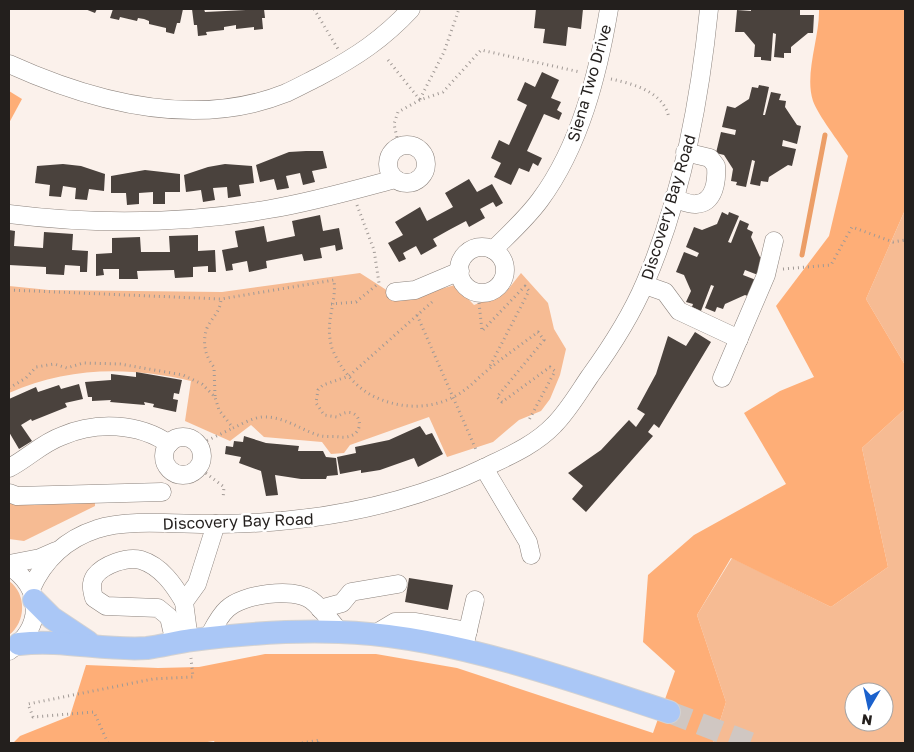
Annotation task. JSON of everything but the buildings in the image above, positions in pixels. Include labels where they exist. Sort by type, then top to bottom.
[{"type":"main road","points":[[32,595],[71,633],[91,644]]},
{"type":"main road","points":[[14,648],[52,642],[120,648],[148,648],[191,640],[253,633],[340,632],[375,634],[419,641],[466,641],[576,682],[669,712]]},
{"type":"street","points":[[9,64],[70,88],[119,102],[186,109],[214,109],[250,103],[285,93],[346,62],[389,32],[411,9]]},
{"type":"street","name":"Siena Two Drive","points":[[492,250],[518,226],[534,207],[558,171],[574,140],[594,75],[610,9]]},
{"type":"street","name":"Discovery Bay Road","points":[[9,565],[40,558],[57,551],[74,539],[98,528],[124,524],[274,523],[324,517],[370,508],[417,494],[481,460],[528,446],[554,426],[620,333],[645,285],[686,152],[704,64],[709,9]]},
{"type":"street","points":[[9,214],[82,221],[177,220],[271,209],[395,180],[413,183],[423,176],[426,170],[422,152],[412,146],[399,147],[390,156],[388,169],[395,180]]},
{"type":"street","points":[[673,198],[696,204],[708,200],[714,188],[716,166],[710,158],[686,152]]},
{"type":"street","points":[[722,378],[766,275],[774,241]]},
{"type":"street","points":[[477,248],[492,250],[498,254],[505,267],[503,281],[492,291],[478,293],[465,285],[460,271],[464,256],[477,248]]},
{"type":"street","points":[[395,292],[415,290],[437,279],[460,271]]},
{"type":"street","points":[[645,285],[664,292],[679,311],[739,339]]},
{"type":"street","points":[[9,468],[62,435],[108,426],[134,428],[155,434],[169,444]]},
{"type":"street","points":[[187,438],[198,445],[202,456],[198,467],[189,474],[177,474],[171,471],[165,461],[166,449],[169,444],[174,440],[187,438]]},
{"type":"street","points":[[481,460],[528,542],[531,555]]},
{"type":"street","points":[[9,493],[25,496],[162,492]]},
{"type":"street","points":[[184,602],[197,584],[216,524]]},
{"type":"street","name":"Discovery Bay Road","points":[[32,595],[36,577],[57,551]]},
{"type":"street","points":[[140,559],[156,568],[173,584],[184,602],[191,640],[158,608],[106,606],[94,598],[92,588],[94,576],[106,567],[122,561],[140,559]]},
{"type":"street","points":[[9,565],[17,572],[32,595],[34,621],[28,634],[14,648]]},
{"type":"street","points":[[320,610],[342,603],[351,592],[398,584]]},
{"type":"street","points":[[191,640],[240,600],[266,595],[294,594],[311,600],[340,632]]},
{"type":"street","points":[[466,641],[475,600]]},
{"type":"path","points":[[314,9],[346,62]]},
{"type":"path","points":[[420,100],[444,52],[460,9]]},
{"type":"path","points":[[399,147],[394,124],[398,112],[420,100],[443,92],[481,50],[632,84],[654,94],[667,107],[669,118]]},
{"type":"path","points":[[388,60],[420,100]]},
{"type":"path","points":[[355,190],[356,204],[374,250],[379,283]]},
{"type":"path","points":[[776,269],[831,265],[852,227],[893,242],[905,240]]},
{"type":"path","points":[[198,445],[260,417],[293,422],[323,437],[349,437],[356,434],[360,428],[360,421],[356,415],[350,412],[342,413],[337,417],[324,415],[316,403],[316,397],[323,385],[349,376],[438,296],[440,288],[437,279]]},
{"type":"path","points":[[9,290],[221,300],[334,280],[335,290],[329,318],[332,348],[338,361],[349,376],[368,394],[396,405],[426,406],[454,397],[538,332],[544,340],[497,397],[502,402],[550,367],[555,372],[529,420]]},
{"type":"path","points":[[379,283],[395,292]]},
{"type":"path","points":[[331,304],[356,302],[379,283]]},
{"type":"path","points":[[478,293],[482,330],[525,286],[530,291],[489,369]]},
{"type":"path","points":[[221,300],[220,310],[207,328],[205,350],[208,360],[214,366],[216,375],[215,397],[219,410],[233,428]]},
{"type":"path","points":[[417,315],[481,460]]},
{"type":"path","points":[[9,388],[26,378],[36,367],[54,364],[67,368],[83,364],[120,364],[183,374],[202,384],[215,397]]},
{"type":"path","points":[[198,467],[224,487],[223,499]]},
{"type":"path","points":[[108,743],[94,712],[33,717],[28,704],[153,679],[193,677],[191,640]]},
{"type":"path","points":[[302,743],[320,740],[319,743]]},
{"type":"shaded area","points":[[819,9],[905,9],[905,210],[866,299],[905,365],[905,409],[862,448],[888,567],[831,607],[731,558],[697,615],[726,702],[713,743],[215,743],[214,741],[201,743],[13,743],[20,736],[70,716],[86,665],[158,668],[199,667],[265,654],[376,654],[457,668],[653,733],[675,671],[643,642],[648,575],[694,535],[786,484],[744,413],[780,391],[814,377],[776,306],[829,236],[848,156],[819,114],[813,101],[810,79]]},
{"type":"shaded area","points":[[9,91],[22,99],[9,123]]},
{"type":"shaded area","points":[[905,210],[905,365],[866,299]]},
{"type":"shaded area","points":[[360,273],[402,300],[455,285],[474,305],[506,292],[521,273],[548,303],[554,329],[566,349],[560,375],[550,399],[541,411],[519,420],[493,442],[447,457],[429,417],[350,445],[344,453],[331,454],[322,442],[264,437],[251,425],[230,441],[185,421],[191,381],[168,376],[121,371],[76,374],[31,384],[9,393],[9,286],[49,290],[222,292]]},
{"type":"shaded area","points":[[905,409],[905,743],[713,743],[726,702],[697,615],[732,558],[831,607],[888,567],[862,448]]},
{"type":"shaded area","points":[[9,499],[95,501],[95,506],[24,541],[9,539]]},
{"type":"shaded area","points":[[9,581],[19,593],[22,608],[19,623],[9,635]]},
{"type":"waterway","points":[[802,255],[825,135]]},
{"type":"tunnel","points":[[669,712],[750,743]]}]
